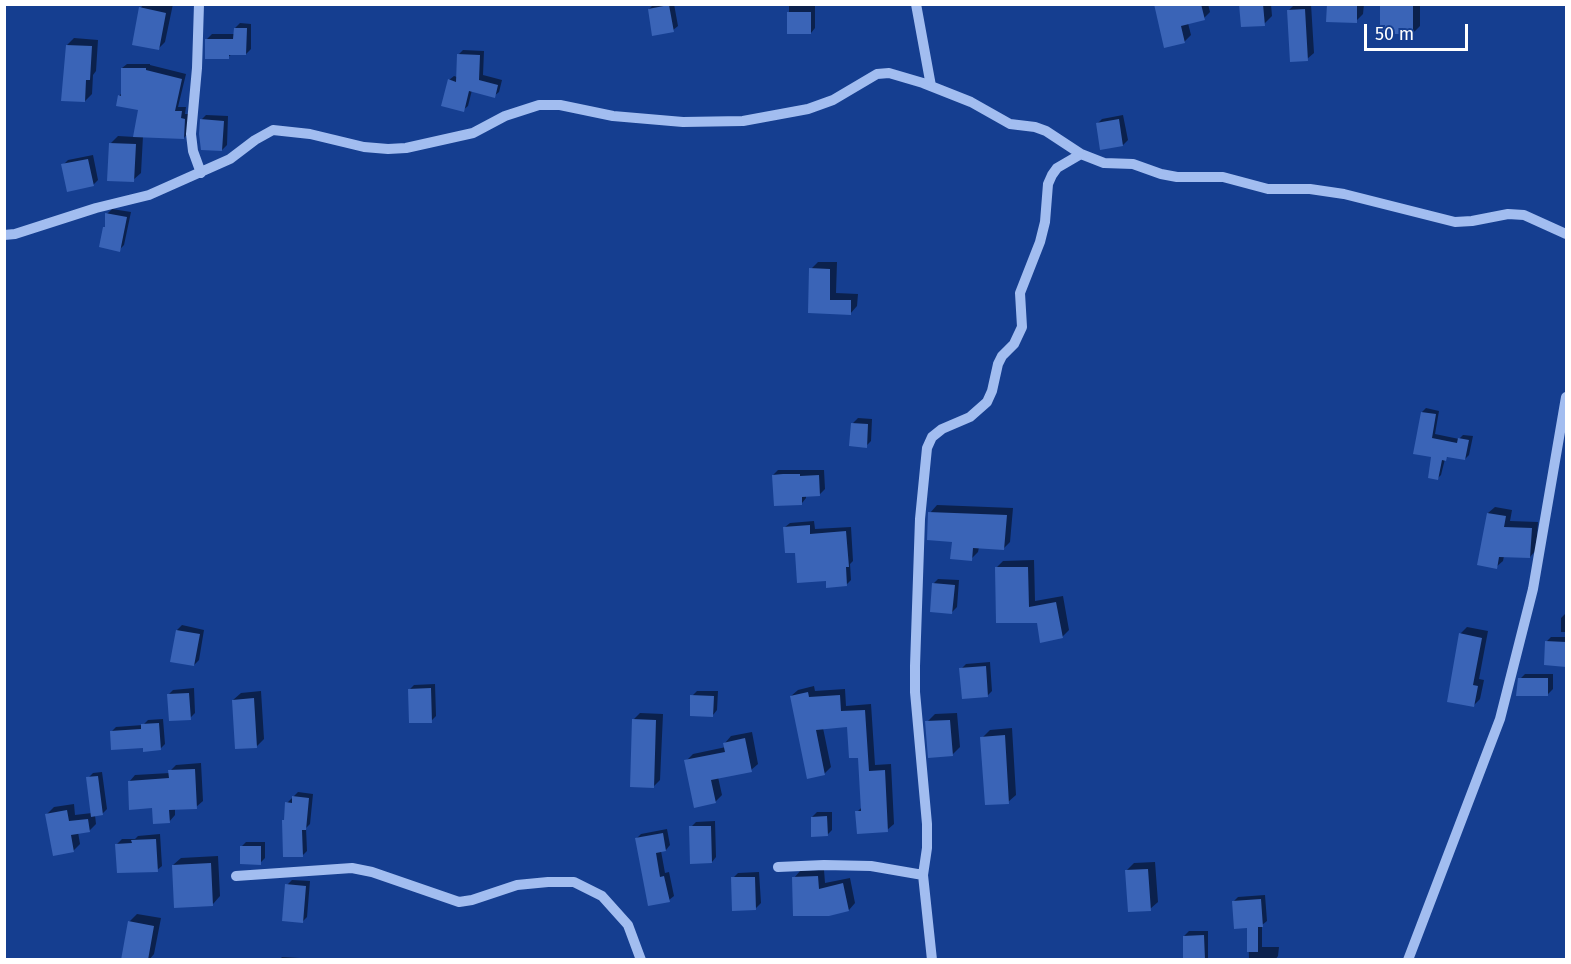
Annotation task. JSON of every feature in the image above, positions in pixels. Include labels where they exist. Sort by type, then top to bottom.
[{"type":"street","points":[[199,4],[197,68],[191,135],[192,151],[201,173]]},
{"type":"street","points":[[916,4],[931,86]]},
{"type":"street","points":[[4,235],[15,234],[96,208],[149,195],[230,159],[273,130],[310,134],[364,147],[397,148],[473,133],[506,116],[539,105],[560,105],[614,116],[672,122],[743,121],[808,109],[833,100],[877,74],[899,75],[971,102],[1010,124],[1035,127],[1046,131],[1081,154],[1104,163],[1133,165],[1176,177],[1223,177],[1269,189],[1310,189],[1344,194],[1455,222],[1508,214],[1524,216],[1566,234]]},
{"type":"street","points":[[932,960],[923,875],[927,848],[927,824],[915,692],[920,519],[927,448],[932,437],[942,429],[970,417],[987,402],[998,364],[1002,356],[1014,344],[1022,327],[1020,293],[1040,242],[1045,222],[1048,184],[1058,168],[1081,154]]},
{"type":"street","points":[[1408,960],[1500,719],[1533,589],[1566,397]]},
{"type":"street","points":[[778,867],[871,866],[923,875]]},
{"type":"street","points":[[236,876],[352,868],[372,872],[459,902],[517,885],[574,882],[602,896],[627,925],[641,960]]},
{"type":"building","points":[[1154,4],[1201,4],[1205,20],[1181,26],[1185,43],[1164,48]]},
{"type":"building","points":[[1239,4],[1263,4],[1265,26],[1241,27]]},
{"type":"building","points":[[1327,4],[1357,4],[1357,23],[1326,22]]},
{"type":"building","points":[[1380,4],[1413,4],[1413,34],[1380,34]]},
{"type":"building","points":[[669,5],[674,32],[652,36],[648,9]]},
{"type":"building","points":[[139,7],[166,13],[159,50],[132,45]]},
{"type":"building","points":[[1305,9],[1308,61],[1290,62],[1287,10]]},
{"type":"building","points":[[787,12],[811,12],[811,34],[787,34]]},
{"type":"building","points":[[234,28],[247,28],[246,55],[229,55],[229,59],[205,59],[205,39],[233,39]]},
{"type":"building","points":[[66,45],[92,46],[90,80],[86,80],[85,102],[61,101]]},
{"type":"building","points":[[457,54],[480,55],[479,80],[498,85],[495,98],[469,91],[464,112],[441,106],[448,79],[456,82]]},
{"type":"building","points":[[121,68],[146,68],[146,70],[182,79],[175,111],[182,111],[181,118],[185,119],[184,139],[133,137],[138,110],[116,106],[118,95],[121,96]]},
{"type":"building","points":[[200,119],[224,121],[222,151],[201,150]]},
{"type":"building","points":[[1119,119],[1123,146],[1100,150],[1096,123]]},
{"type":"building","points":[[109,143],[136,144],[134,182],[107,181]]},
{"type":"building","points":[[88,159],[94,186],[67,192],[61,164]]},
{"type":"building","points":[[105,213],[127,217],[120,252],[99,247],[103,227],[105,227]]},
{"type":"building","points":[[809,268],[830,269],[830,300],[851,300],[851,315],[808,313]]},
{"type":"building","points":[[1421,412],[1436,414],[1432,438],[1457,443],[1458,438],[1469,440],[1465,460],[1447,457],[1446,461],[1442,460],[1438,480],[1428,478],[1431,457],[1413,454]]},
{"type":"building","points":[[851,423],[868,424],[867,448],[849,446]]},
{"type":"building","points":[[772,475],[819,475],[820,496],[802,497],[802,505],[774,506]]},
{"type":"building","points":[[928,512],[1007,515],[1004,550],[973,548],[972,561],[950,559],[952,542],[927,540]]},
{"type":"building","points":[[1487,513],[1506,516],[1504,527],[1532,528],[1530,558],[1499,557],[1497,569],[1477,565]]},
{"type":"building","points":[[810,525],[810,534],[846,531],[849,567],[846,567],[847,586],[826,588],[826,581],[797,583],[795,553],[785,553],[783,527]]},
{"type":"building","points":[[995,567],[1028,567],[1029,607],[1056,602],[1063,638],[1040,643],[1037,623],[996,623]]},
{"type":"building","points":[[932,583],[955,585],[952,614],[930,612]]},
{"type":"building","points":[[176,630],[200,634],[194,666],[170,662]]},
{"type":"building","points":[[1459,633],[1482,638],[1473,685],[1478,686],[1474,707],[1447,702]]},
{"type":"building","points":[[1545,641],[1566,642],[1566,667],[1544,665]]},
{"type":"building","points":[[986,666],[988,697],[962,699],[959,668]]},
{"type":"building","points":[[1518,678],[1548,678],[1548,696],[1516,696]]},
{"type":"building","points":[[431,688],[432,723],[409,723],[408,689]]},
{"type":"building","points":[[808,692],[809,697],[840,695],[841,711],[865,710],[869,771],[885,770],[888,832],[857,834],[855,811],[861,811],[858,758],[849,758],[847,727],[816,730],[825,775],[807,779],[790,696]]},
{"type":"building","points":[[189,693],[191,720],[169,721],[167,694]]},
{"type":"building","points":[[690,695],[714,696],[713,717],[690,716]]},
{"type":"building","points":[[254,698],[257,748],[235,749],[232,700]]},
{"type":"building","points":[[632,719],[656,720],[654,788],[630,787]]},
{"type":"building","points":[[950,720],[953,756],[928,758],[925,721]]},
{"type":"building","points":[[159,723],[161,750],[143,752],[143,748],[111,750],[110,731],[141,729],[141,724]]},
{"type":"building","points":[[1005,735],[1009,804],[985,805],[980,737]]},
{"type":"building","points":[[745,738],[752,772],[711,780],[716,803],[694,808],[684,760],[725,752],[723,743]]},
{"type":"building","points":[[195,769],[197,809],[169,810],[170,823],[153,824],[152,808],[129,810],[128,781],[169,778],[168,770]]},
{"type":"building","points":[[98,776],[103,815],[91,817],[86,777]]},
{"type":"building","points":[[292,796],[309,798],[306,830],[302,830],[303,857],[283,857],[282,820],[284,820],[285,802],[292,803]]},
{"type":"building","points":[[67,810],[69,821],[88,819],[90,832],[71,835],[74,852],[53,856],[45,814]]},
{"type":"building","points":[[827,816],[828,836],[811,837],[811,817]]},
{"type":"building","points":[[689,826],[711,826],[712,863],[690,864]]},
{"type":"building","points":[[663,833],[666,851],[656,853],[660,877],[664,876],[670,902],[648,906],[635,838]]},
{"type":"building","points":[[156,839],[158,872],[117,873],[115,844],[132,843],[131,840]]},
{"type":"building","points":[[240,846],[261,846],[261,865],[240,864]]},
{"type":"building","points":[[211,863],[213,906],[174,908],[172,865]]},
{"type":"building","points":[[1148,869],[1151,911],[1128,912],[1125,870]]},
{"type":"building","points":[[818,876],[819,889],[843,883],[849,911],[829,916],[793,916],[792,877]]},
{"type":"building","points":[[731,877],[755,877],[756,910],[732,911]]},
{"type":"building","points":[[285,884],[306,886],[303,923],[282,921]]},
{"type":"building","points":[[1261,899],[1263,927],[1258,927],[1258,952],[1247,952],[1247,928],[1234,929],[1232,901]]},
{"type":"building","points":[[128,921],[154,926],[148,960],[121,960]]},
{"type":"building","points":[[1204,935],[1205,960],[1183,960],[1183,936]]}]
